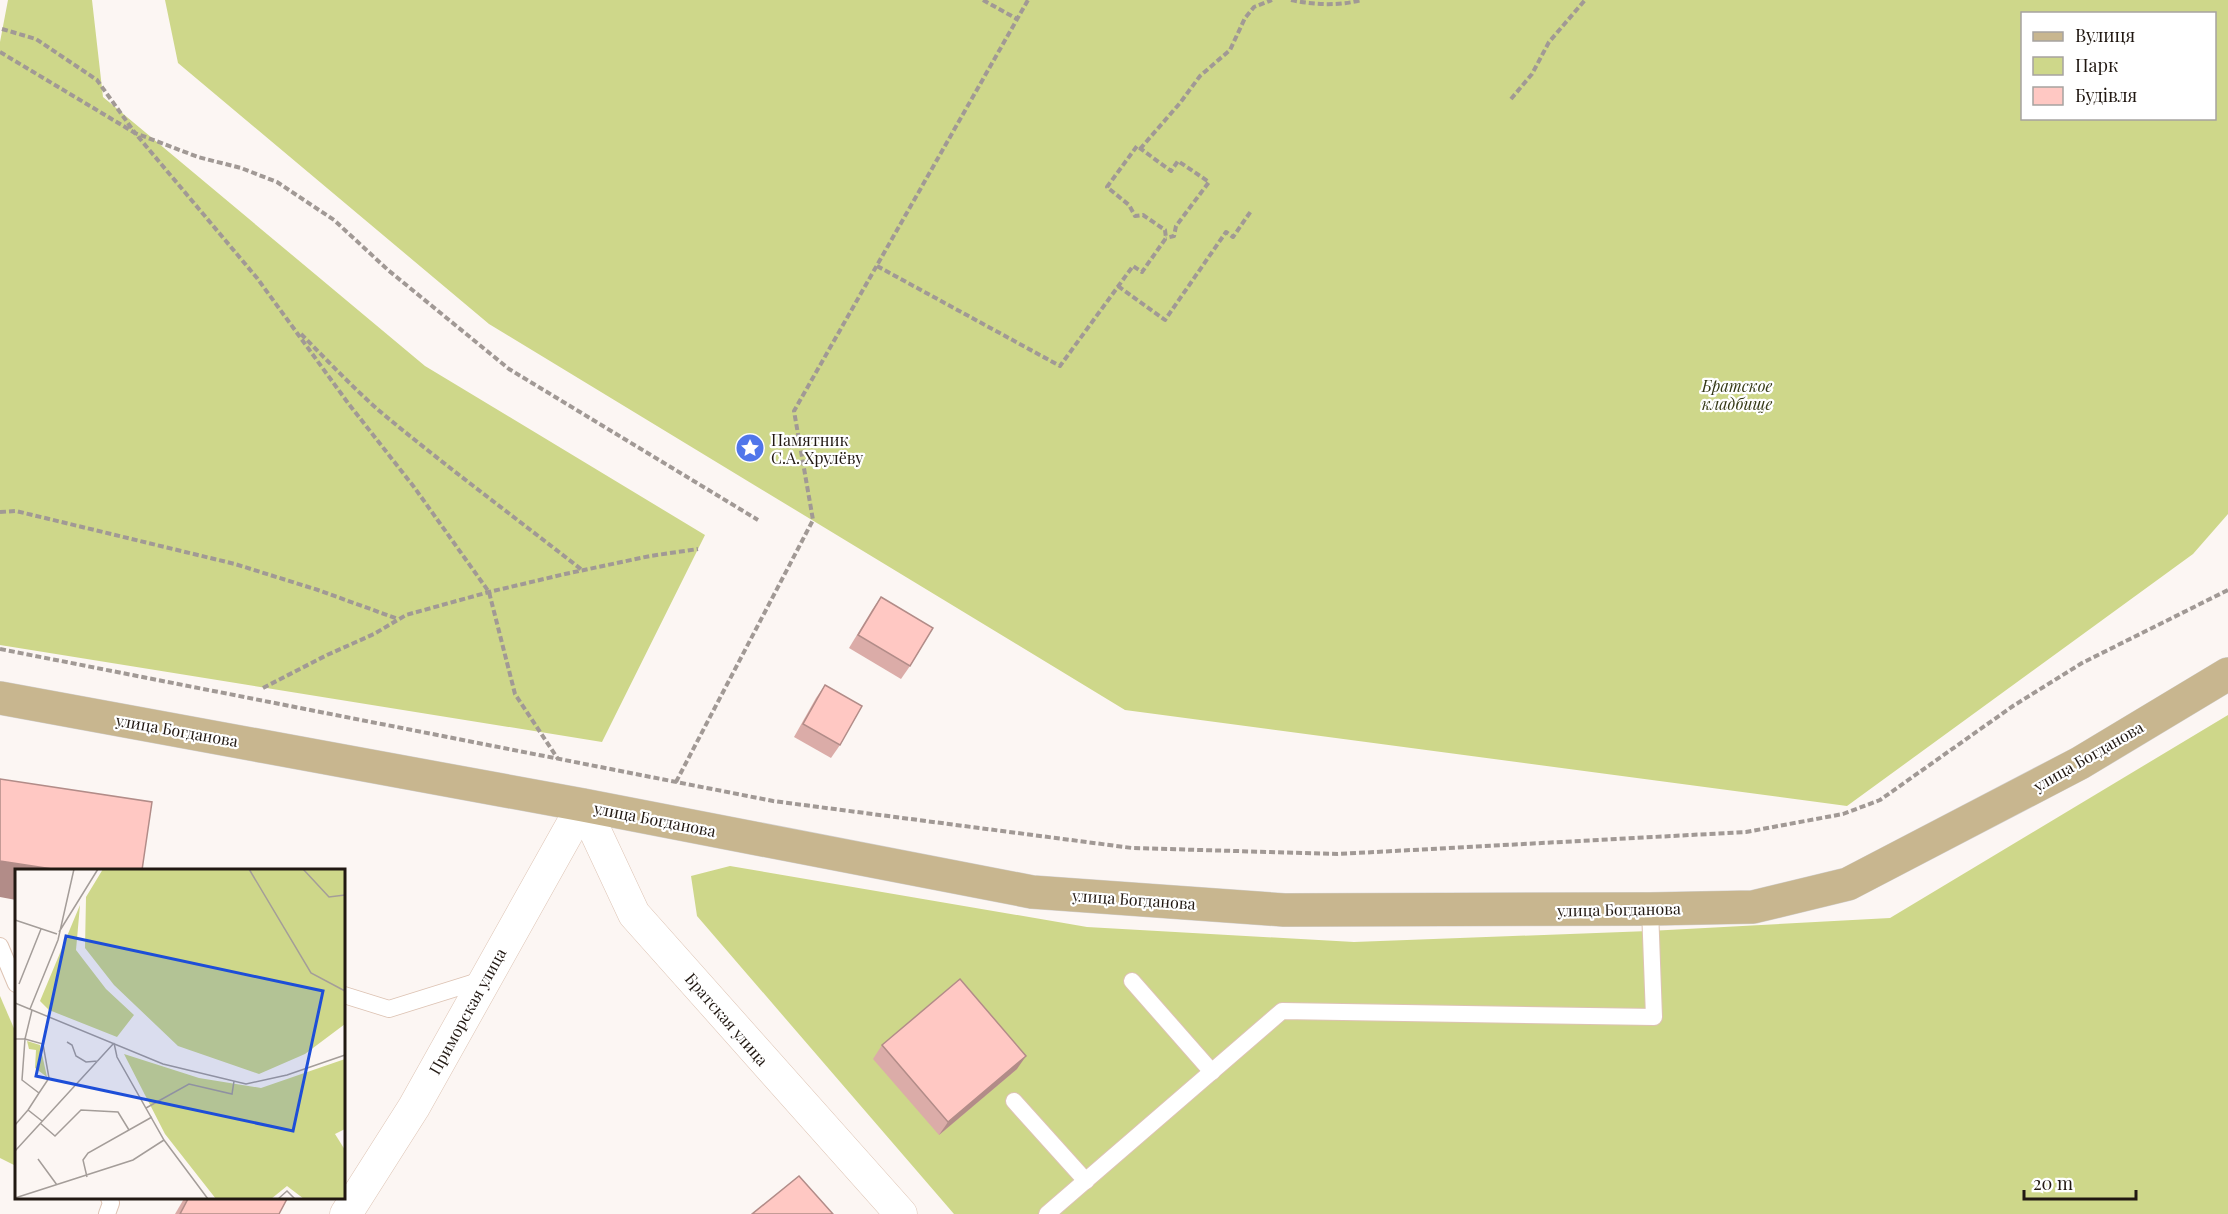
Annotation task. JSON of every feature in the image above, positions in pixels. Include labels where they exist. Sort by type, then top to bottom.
[{"type":"main road","name":"улица Богданова","points":[[0,698],[583,805],[1032,892],[1284,910],[1650,909],[1753,907],[1848,884],[2080,763],[2228,674]]},
{"type":"street","name":"Приморская улица","points":[[346,1214],[414,1107],[583,805]]},
{"type":"street","name":"Братская улица","points":[[583,805],[634,914],[901,1214]]},
{"type":"lane","points":[[1047,1214],[1282,1011],[1654,1017],[1650,909]]},
{"type":"lane","points":[[0,946],[15,982]]},
{"type":"lane","points":[[345,995],[389,1009],[485,979]]},
{"type":"lane","points":[[1132,981],[1212,1072]]},
{"type":"lane","points":[[1014,1101],[1086,1181]]},
{"type":"lane","points":[[107,1214],[111,1203],[110,1199]]},
{"type":"path","points":[[983,0],[1017,19]]},
{"type":"path","points":[[656,820],[813,520],[794,411],[1028,0]]},
{"type":"path","points":[[1140,149],[1200,76],[1230,50],[1245,18],[1254,7],[1272,0]]},
{"type":"path","points":[[1291,0],[1311,4],[1338,4],[1362,0]]},
{"type":"path","points":[[1511,99],[1532,74],[1549,42],[1585,0]]},
{"type":"path","points":[[2,29],[36,39],[97,81],[135,134],[256,278],[348,403],[414,487],[489,592],[515,694],[558,759]]},
{"type":"path","points":[[0,52],[135,134],[277,182],[334,220],[388,270],[509,369],[758,520]]},
{"type":"path","points":[[878,266],[1059,366],[1133,266],[1142,272],[1166,238],[1174,236],[1176,226],[1209,182],[1178,161],[1171,171],[1137,146],[1107,187],[1129,205],[1135,216],[1143,215],[1165,230],[1166,238]]},
{"type":"path","points":[[1118,286],[1165,320],[1226,232],[1233,237],[1251,211]]},
{"type":"path","points":[[292,326],[383,414],[583,570]]},
{"type":"path","points":[[0,512],[16,511],[235,564],[399,619]]},
{"type":"path","points":[[263,688],[374,634],[406,615],[489,592],[583,570],[698,549]]},
{"type":"path","points":[[0,649],[773,801],[1132,848],[1338,854],[1746,832],[1843,814],[1880,800],[2013,706],[2082,663],[2228,590]]},
{"type":"green space","points":[[8,0],[92,0],[103,97],[425,366],[705,535],[602,742],[0,645],[0,42]]},
{"type":"green space","name":"Братское кладбище","points":[[165,0],[2228,0],[2228,514],[2193,554],[1847,806],[1125,710],[489,324],[178,63]]},
{"type":"green space","points":[[2228,715],[2228,1214],[954,1214],[697,916],[691,876],[730,866],[1087,927],[1354,942],[1649,931],[1890,918]]},
{"type":"green space","points":[[0,996],[15,1031],[15,1166],[0,1158]]},
{"type":"building","points":[[881,597],[933,628],[910,666],[858,635]]},
{"type":"building","points":[[825,685],[862,706],[840,745],[803,724]]},
{"type":"building","points":[[0,779],[152,802],[142,869],[52,869],[0,861]]},
{"type":"building","points":[[960,979],[1026,1056],[948,1122],[882,1045]]},
{"type":"building","points":[[799,1176],[833,1214],[752,1214]]},
{"type":"building","points":[[188,1199],[287,1199],[279,1214],[180,1214]]},
{"type":"place","name":"Памятник С.А. Хрулёву","points":[[750,448]]}]
